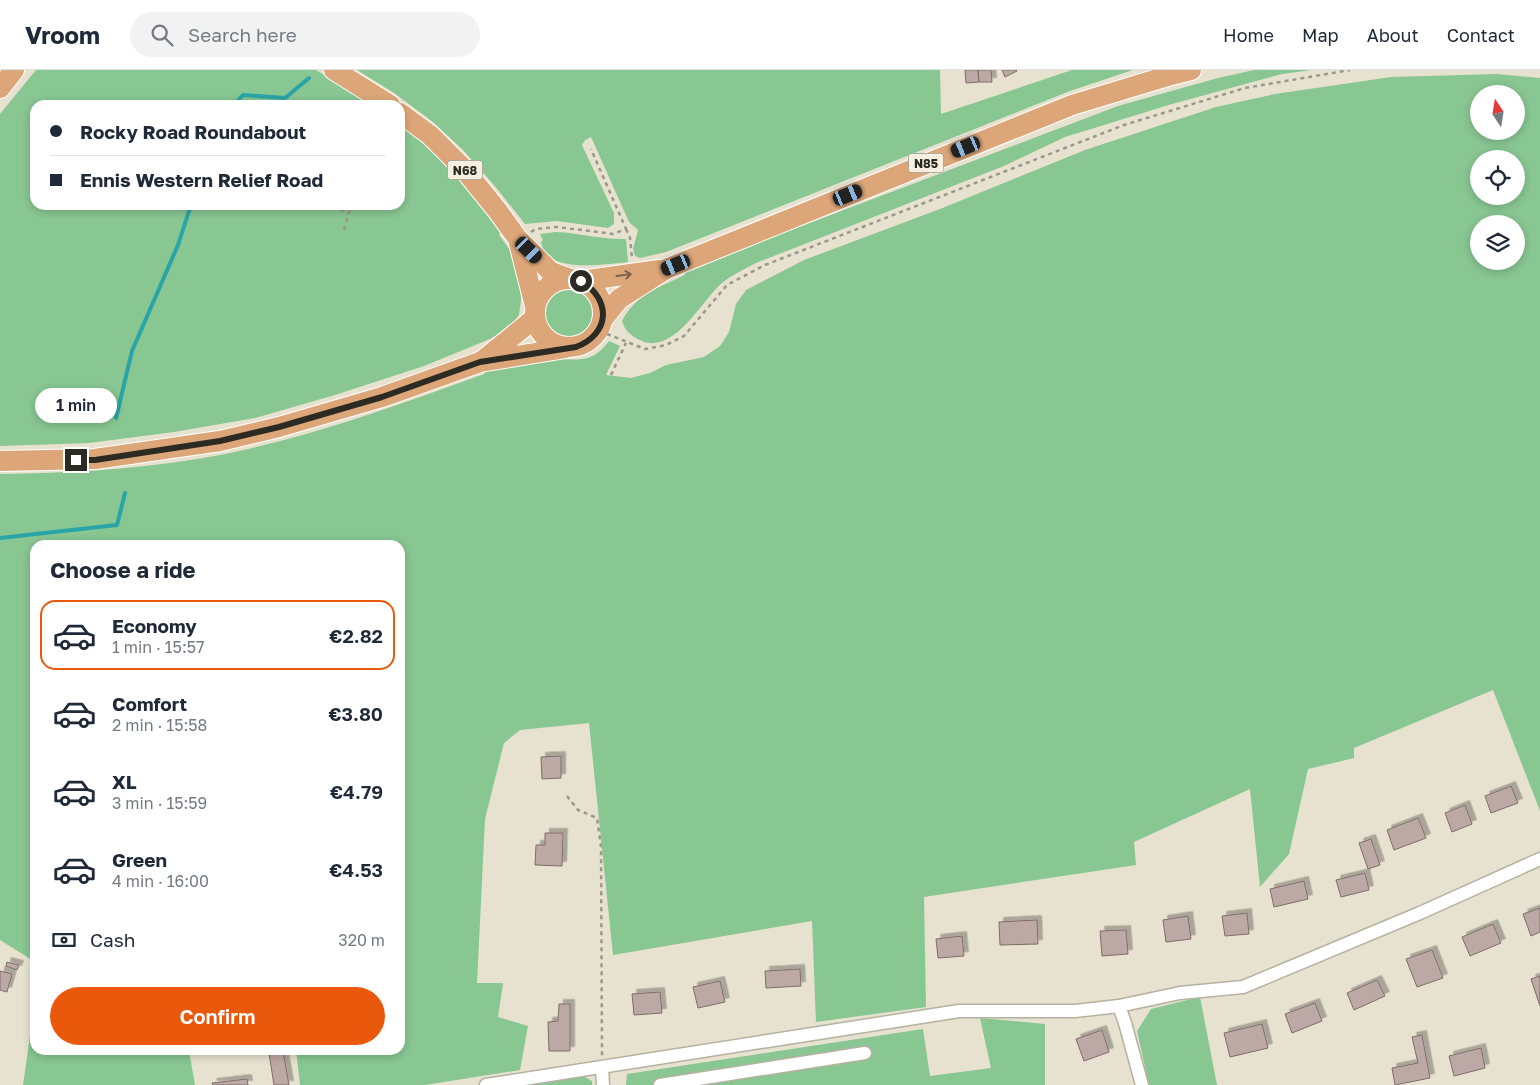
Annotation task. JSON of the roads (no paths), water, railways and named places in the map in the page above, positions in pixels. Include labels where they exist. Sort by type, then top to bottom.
[{"type":"main road","points":[[0,88],[14,70]]},
{"type":"main road","points":[[334,70],[382,100]]},
{"type":"main road","name":"N85","points":[[0,462],[95,460],[220,441],[279,427],[382,397],[480,362],[576,347],[585,344],[593,338],[619,299],[666,269],[1072,105],[1191,70]]},
{"type":"main road","name":"N68","points":[[405,116],[430,135],[463,168],[518,239],[551,272],[576,280]]},
{"type":"main road","name":"N68","points":[[518,239],[535,312]]},
{"type":"main road","name":"N85","points":[[480,362],[535,312],[540,295],[548,286],[558,281],[666,269]]},
{"type":"main road","points":[[576,280],[591,287],[599,296],[603,307],[601,325]]},
{"type":"main road","points":[[535,312],[538,329],[545,338],[555,345],[566,348]]},
{"type":"street","points":[[486,1085],[959,1011],[1076,1011],[1119,1006],[1180,993],[1243,987],[1540,859]]},
{"type":"street","points":[[1119,1006],[1142,1085]]},
{"type":"street","points":[[660,1085],[865,1052]]},
{"type":"street","points":[[602,1068],[603,1085]]},
{"type":"waterway","points":[[238,100],[243,95],[285,98],[309,78]]},
{"type":"waterway","points":[[116,418],[132,351],[178,245],[189,210]]},
{"type":"waterway","points":[[0,538],[117,525],[125,493]]}]
